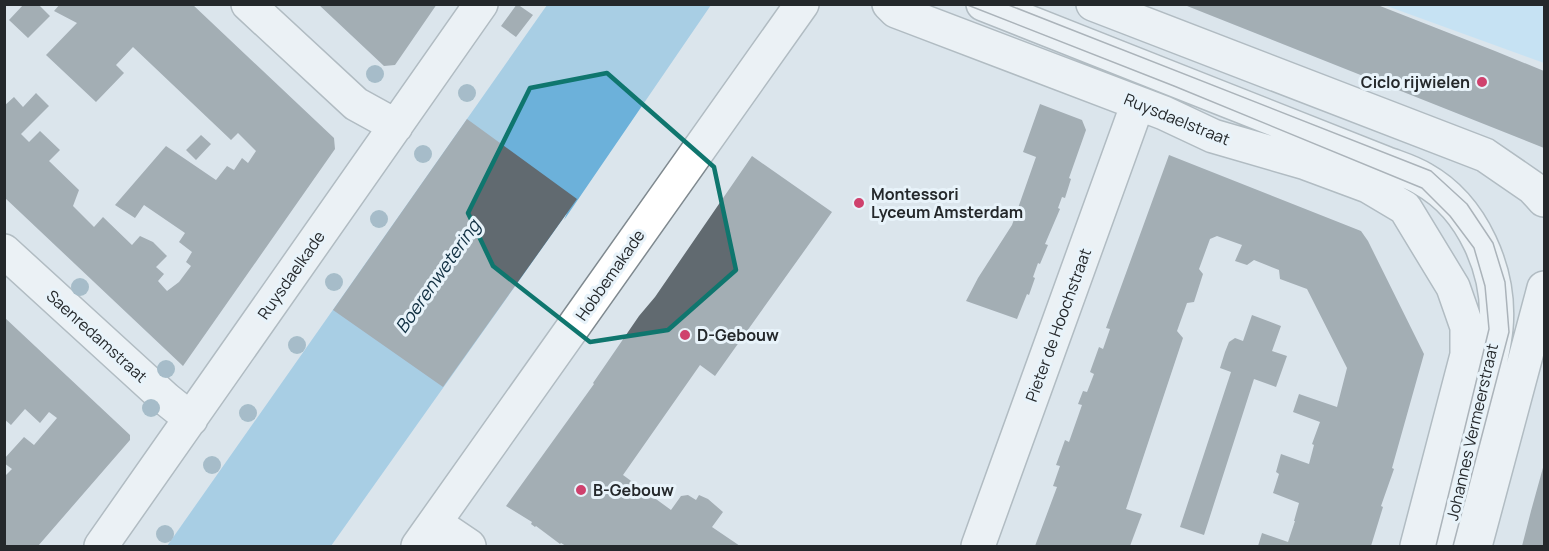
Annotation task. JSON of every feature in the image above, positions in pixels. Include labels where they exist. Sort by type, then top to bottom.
[{"type":"street","points":[[248,4],[356,104],[396,126]]},
{"type":"street","name":"Ruysdaelkade","points":[[101,546],[482,4]]},
{"type":"street","name":"Hobbemakade","points":[[426,535],[802,4]]},
{"type":"street","name":"Ruysdaelstraat","points":[[889,4],[896,10],[1138,103],[1213,136],[1306,164],[1368,186],[1405,208],[1439,264]]},
{"type":"street","name":"Johannes Vermeerstraat","points":[[983,4],[1424,179],[1449,199],[1468,221],[1483,246],[1494,290],[1496,326],[1490,364],[1445,546]]},
{"type":"street","points":[[1093,4],[1485,155],[1533,188],[1545,200]]},
{"type":"street","name":"Pieter de Hoochstraat","points":[[978,546],[1138,103]]},
{"type":"street","name":"Saenredamstraat","points":[[4,251],[166,399],[191,419]]},
{"type":"street","name":"Johannes Vermeerstraat","points":[[1416,546],[1467,355],[1467,327],[1453,286],[1439,264]]},
{"type":"street","name":"Johannes Vermeerstraat","points":[[1475,546],[1545,288]]},
{"type":"street","points":[[426,535],[469,546]]},
{"type":"highlighted area","points":[[607,73],[714,167],[736,270],[668,330],[590,342],[493,266],[468,213],[530,88]]},
{"type":"shaded area","points":[[1384,5],[1544,5],[1544,63]]},
{"type":"water","name":"Boerenwetering","points":[[547,5],[711,5],[564,220],[567,213],[331,546],[167,546]]},
{"type":"building","points":[[24,4],[38,4],[50,16],[28,38],[9,20]]},
{"type":"building","points":[[60,4],[192,4],[334,138],[335,149],[183,366],[4,197],[4,106],[14,97],[23,107],[36,93],[49,106],[21,134],[29,142],[40,131],[60,150],[49,161],[79,190],[73,206],[94,227],[103,217],[132,245],[140,236],[153,242],[167,256],[156,267],[164,274],[158,281],[167,291],[179,282],[191,266],[186,262],[192,252],[179,242],[185,233],[144,205],[135,218],[115,205],[166,146],[216,180],[227,166],[234,170],[242,158],[248,163],[256,151],[238,133],[231,140],[133,47],[116,65],[124,73],[96,102],[46,55],[77,23],[54,11]]},
{"type":"building","points":[[318,4],[437,4],[395,65],[384,66]]},
{"type":"building","points":[[517,4],[533,15],[516,37],[501,26]]},
{"type":"building","points":[[1182,4],[1375,4],[1495,51],[1544,71],[1544,148]]},
{"type":"building","points":[[1040,104],[1082,120],[1086,130],[1069,178],[1071,179],[1065,198],[1062,197],[1058,208],[1060,209],[1045,244],[1048,245],[1040,264],[1038,263],[1029,295],[1027,294],[1017,319],[966,301],[1012,225],[1036,157],[1023,152]]},
{"type":"building","points":[[467,119],[577,199],[443,387],[333,310]]},
{"type":"building","points":[[201,135],[211,144],[196,160],[186,150]]},
{"type":"building","points":[[1169,155],[1361,231],[1368,241],[1424,354],[1371,546],[1258,546],[1262,533],[1288,542],[1295,521],[1299,503],[1273,493],[1279,474],[1276,472],[1281,454],[1309,464],[1314,445],[1312,444],[1320,422],[1293,412],[1299,394],[1337,407],[1347,368],[1307,289],[1280,279],[1279,270],[1254,260],[1247,265],[1235,261],[1242,245],[1217,236],[1210,239],[1199,269],[1203,274],[1194,302],[1187,303],[1177,331],[1183,338],[1126,509],[1142,514],[1130,546],[1035,546],[1057,487],[1053,486],[1060,466],[1056,465],[1065,440],[1069,442],[1082,405],[1078,404],[1083,391],[1087,392],[1094,374],[1090,372],[1099,347],[1103,349],[1110,329],[1106,328]]},
{"type":"building","name":"D-Gebouw","points":[[752,156],[832,212],[715,376],[700,365],[623,475],[671,510],[681,496],[688,495],[696,500],[699,495],[708,499],[723,512],[712,527],[740,546],[566,546],[560,544],[531,524],[532,522],[506,506],[594,384]]},
{"type":"building","points":[[1252,315],[1281,326],[1272,351],[1287,356],[1276,387],[1254,379],[1204,535],[1180,527],[1231,372],[1220,368],[1225,352],[1229,342],[1235,338],[1243,341]]},
{"type":"building","points":[[4,317],[130,435],[130,440],[38,546],[4,546],[4,477],[12,469],[4,463],[4,459],[24,437],[34,445],[57,418],[49,412],[40,423],[25,409],[11,425],[4,419]]},
{"type":"building","points":[[1544,464],[1544,546],[1522,546],[1531,511]]},
{"type":"tram line","points":[[965,4],[1174,86],[1422,188],[1450,216],[1474,248],[1485,286],[1489,329],[1436,546]]},
{"type":"tram line","points":[[1006,4],[1431,171],[1467,204],[1493,243],[1505,282],[1509,332],[1453,546]]},
{"type":"place","name":"Ciclo rijwielen","points":[[1482,82]]},
{"type":"place","name":"Montessori Lyceum Amsterdam","points":[[859,203]]},
{"type":"place","name":"D-Gebouw","points":[[685,335]]},
{"type":"place","name":"B-Gebouw","points":[[581,490]]}]
